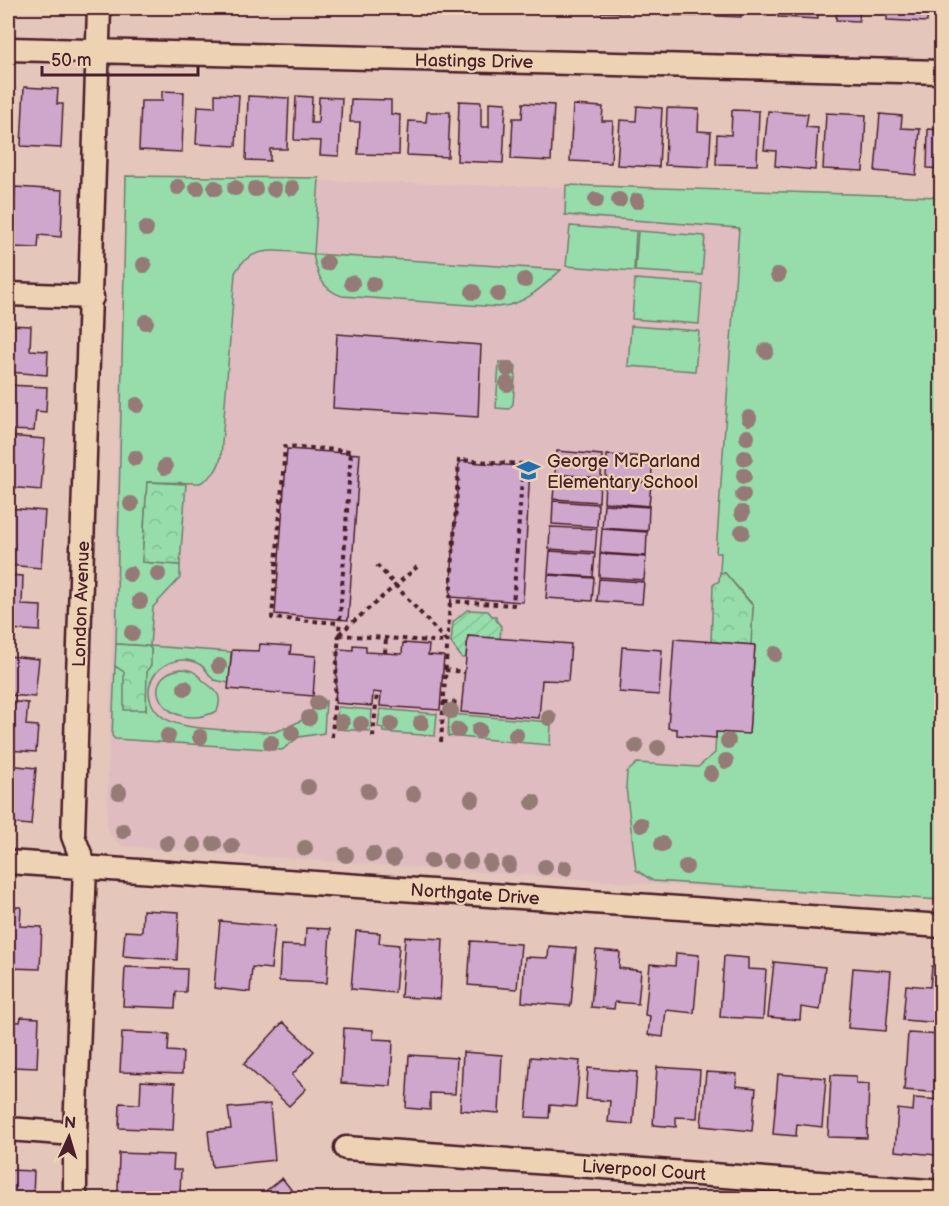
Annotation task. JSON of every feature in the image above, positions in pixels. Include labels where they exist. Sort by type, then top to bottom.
[{"type":"street","name":"London Avenue","points":[[75,1198],[75,1134],[85,867],[73,836],[92,297],[99,8]]},
{"type":"street","name":"Hastings Drive","points":[[8,50],[942,72]]},
{"type":"street","points":[[8,294],[92,297]]},
{"type":"street","name":"Northgate Drive","points":[[8,862],[942,926]]},
{"type":"street","points":[[8,1129],[75,1134]]},
{"type":"street","name":"Liverpool Court","points":[[346,1148],[942,1192]]},
{"type":"path","points":[[332,737],[351,450],[285,446],[272,618],[339,622]]},
{"type":"path","points":[[441,742],[445,670],[459,460],[523,464],[513,605],[450,601]]},
{"type":"path","points":[[377,565],[447,642]]},
{"type":"path","points":[[339,635],[417,567]]},
{"type":"path","points":[[339,635],[447,642]]},
{"type":"path","points":[[385,653],[386,638]]},
{"type":"path","points":[[445,670],[465,672]]},
{"type":"path","points":[[373,737],[377,693]]},
{"type":"path","points":[[443,702],[462,703]]},
{"type":"shaded area","name":"George McParland Elementary School","points":[[126,176],[941,197],[941,900],[651,884],[297,859],[123,846],[116,841],[109,833],[107,825]]},
{"type":"green space","points":[[126,176],[319,178],[314,254],[561,270],[525,299],[508,306],[498,307],[342,296],[329,289],[321,280],[313,254],[280,251],[259,253],[242,263],[235,273],[220,462],[214,473],[200,483],[147,482],[142,562],[180,565],[180,578],[153,607],[150,646],[231,652],[229,683],[214,680],[199,664],[187,660],[175,661],[165,665],[157,672],[151,681],[149,691],[151,702],[158,713],[166,719],[190,727],[207,729],[276,731],[307,717],[313,707],[326,701],[324,733],[299,737],[282,750],[115,739],[112,736],[115,666],[124,671],[146,710],[146,677],[151,659],[151,649],[148,646],[116,644]]},
{"type":"green space","points":[[566,185],[941,197],[941,900],[653,881],[636,870],[626,787],[627,772],[637,763],[698,767],[715,753],[716,732],[749,733],[755,645],[751,645],[753,605],[725,573],[720,572],[721,553],[716,553],[739,228],[565,215]]},
{"type":"green space","points":[[570,226],[636,231],[634,271],[566,266]]},
{"type":"green space","points":[[638,231],[705,236],[702,275],[635,271]]},
{"type":"green space","points":[[635,279],[702,284],[699,324],[632,319]]},
{"type":"green space","points":[[631,326],[699,331],[695,371],[628,366]]},
{"type":"green space","points":[[499,362],[511,362],[516,366],[513,404],[509,409],[496,408]]},
{"type":"green space","points":[[147,482],[186,484],[180,565],[142,562]]},
{"type":"green space","points":[[720,573],[725,573],[753,606],[751,645],[711,642],[713,585],[719,581]]},
{"type":"green space","points":[[467,610],[488,611],[492,616],[496,616],[501,626],[500,639],[468,636],[466,658],[462,658],[451,643],[453,622]]},
{"type":"green space","points":[[116,644],[148,646],[151,649],[151,665],[147,671],[146,710],[124,710],[124,672],[115,666]]},
{"type":"green space","points":[[181,669],[193,671],[216,691],[219,698],[217,711],[199,717],[183,716],[170,711],[162,702],[158,692],[159,682],[167,674]]},
{"type":"green space","points":[[338,707],[372,710],[370,731],[336,729]]},
{"type":"green space","points":[[380,709],[437,714],[435,736],[383,732],[383,728],[378,727]]},
{"type":"green space","points":[[449,714],[551,722],[550,745],[448,736]]},
{"type":"building","points":[[597,8],[628,8],[628,13],[596,12]]},
{"type":"building","points":[[666,8],[697,8],[697,16],[666,15]]},
{"type":"building","points":[[718,8],[741,8],[741,17],[717,16]]},
{"type":"building","points":[[778,8],[818,8],[818,19],[778,17]]},
{"type":"building","points":[[837,8],[860,8],[859,21],[836,20]]},
{"type":"building","points":[[887,8],[928,8],[927,22],[887,20]]},
{"type":"building","points":[[24,87],[58,89],[57,104],[63,104],[61,148],[21,146]]},
{"type":"building","points":[[162,91],[184,92],[182,152],[139,150],[141,101],[162,101]]},
{"type":"building","points":[[215,94],[239,95],[236,146],[196,144],[198,106],[215,107]]},
{"type":"building","points":[[248,96],[289,98],[287,149],[270,149],[270,161],[246,160]]},
{"type":"building","points":[[296,96],[312,97],[311,123],[318,123],[319,97],[342,98],[339,156],[320,155],[321,141],[294,140]]},
{"type":"building","points":[[351,99],[391,100],[391,114],[400,115],[399,155],[358,154],[360,122],[350,122]]},
{"type":"building","points":[[459,101],[481,102],[481,127],[489,127],[489,102],[506,103],[503,163],[457,161]]},
{"type":"building","points":[[523,103],[554,105],[551,161],[511,159],[513,118],[522,118]]},
{"type":"building","points":[[573,105],[603,107],[602,121],[613,121],[611,163],[570,161]]},
{"type":"building","points":[[637,106],[662,108],[659,167],[617,165],[620,120],[636,121]]},
{"type":"building","points":[[667,108],[699,109],[698,131],[711,132],[709,167],[665,165]]},
{"type":"building","points":[[732,110],[759,111],[757,165],[716,164],[717,134],[731,135]]},
{"type":"building","points":[[768,111],[808,114],[806,127],[818,128],[815,170],[775,166],[776,151],[764,150]]},
{"type":"building","points":[[427,112],[450,112],[448,157],[407,155],[409,121],[426,122]]},
{"type":"building","points":[[826,113],[866,115],[863,171],[823,169]]},
{"type":"building","points":[[880,114],[902,116],[901,128],[920,129],[916,175],[875,171]]},
{"type":"building","points":[[928,129],[942,130],[942,169],[927,168]]},
{"type":"building","points":[[15,187],[63,190],[61,237],[39,235],[38,248],[12,247]]},
{"type":"building","points":[[8,325],[31,326],[30,350],[48,351],[47,375],[8,372]]},
{"type":"building","points":[[337,334],[481,345],[478,417],[333,408]]},
{"type":"building","points":[[8,385],[47,387],[46,412],[36,411],[34,431],[8,430]]},
{"type":"building","points":[[8,436],[45,439],[41,490],[8,487]]},
{"type":"building","points":[[287,449],[360,454],[348,620],[275,614]]},
{"type":"building","points":[[557,451],[602,455],[601,478],[555,474]]},
{"type":"building","points":[[607,455],[653,457],[651,481],[606,478]]},
{"type":"building","points":[[459,461],[530,467],[523,602],[450,597]]},
{"type":"building","points":[[555,476],[600,479],[599,502],[553,499]]},
{"type":"building","points":[[605,480],[651,483],[649,506],[604,502]]},
{"type":"building","points":[[553,501],[598,504],[597,527],[552,524]]},
{"type":"building","points":[[604,504],[649,507],[648,531],[602,528]]},
{"type":"building","points":[[8,508],[45,511],[41,568],[8,565]]},
{"type":"building","points":[[550,527],[597,529],[595,552],[549,549]]},
{"type":"building","points":[[602,529],[647,532],[646,556],[600,553]]},
{"type":"building","points":[[550,551],[595,554],[593,577],[548,574]]},
{"type":"building","points":[[600,554],[646,557],[644,580],[599,577]]},
{"type":"building","points":[[8,575],[23,576],[22,605],[41,606],[40,631],[8,629]]},
{"type":"building","points":[[548,575],[594,578],[592,601],[546,598]]},
{"type":"building","points":[[599,579],[644,582],[642,604],[597,601]]},
{"type":"building","points":[[468,636],[571,644],[568,681],[542,680],[539,718],[461,712]]},
{"type":"building","points":[[674,639],[755,645],[749,734],[716,732],[716,738],[677,735],[677,729],[668,728]]},
{"type":"building","points":[[403,643],[429,645],[428,655],[444,656],[440,710],[380,706],[381,693],[373,692],[372,706],[335,703],[338,649],[353,650],[353,645],[366,646],[366,652],[402,654]]},
{"type":"building","points":[[260,644],[291,646],[290,654],[316,656],[313,696],[228,689],[232,650],[259,651]]},
{"type":"building","points":[[622,647],[662,650],[659,695],[619,692]]},
{"type":"building","points":[[8,656],[39,659],[35,697],[8,695]]},
{"type":"building","points":[[8,701],[28,703],[26,725],[38,726],[36,752],[8,750]]},
{"type":"building","points":[[8,765],[36,768],[31,825],[8,823]]},
{"type":"building","points":[[8,907],[21,907],[20,926],[42,927],[40,969],[8,968]]},
{"type":"building","points":[[143,910],[179,912],[177,960],[123,956],[125,931],[142,932]]},
{"type":"building","points":[[220,921],[275,926],[271,969],[252,967],[250,992],[214,988]]},
{"type":"building","points":[[306,928],[330,929],[327,983],[279,981],[281,945],[305,946]]},
{"type":"building","points":[[356,931],[380,933],[379,943],[399,945],[395,993],[351,989]]},
{"type":"building","points":[[405,937],[443,939],[440,999],[401,997]]},
{"type":"building","points":[[471,941],[521,944],[517,989],[468,985]]},
{"type":"building","points":[[549,946],[576,948],[571,1006],[522,1002],[525,957],[548,958]]},
{"type":"building","points":[[596,950],[620,952],[619,968],[641,971],[638,1004],[615,1002],[614,1009],[591,1007]]},
{"type":"building","points":[[676,953],[699,955],[694,1013],[666,1010],[663,1037],[648,1035],[650,1016],[645,1015],[650,964],[675,966]]},
{"type":"building","points":[[724,956],[748,958],[748,969],[766,970],[763,1019],[720,1017]]},
{"type":"building","points":[[774,962],[825,967],[820,1010],[801,1007],[800,1020],[768,1017]]},
{"type":"building","points":[[932,966],[942,967],[942,1023],[903,1020],[906,985],[930,987]]},
{"type":"building","points":[[125,967],[187,969],[186,992],[176,992],[175,1008],[123,1006]]},
{"type":"building","points":[[853,968],[891,971],[886,1031],[848,1028]]},
{"type":"building","points":[[21,1017],[39,1018],[37,1068],[12,1067],[11,1080],[8,1080],[8,1021],[20,1022]]},
{"type":"building","points":[[283,1022],[314,1051],[292,1075],[306,1089],[289,1106],[244,1064]]},
{"type":"building","points":[[344,1028],[373,1030],[373,1039],[393,1040],[391,1086],[341,1083]]},
{"type":"building","points":[[122,1032],[169,1034],[168,1051],[183,1052],[182,1074],[120,1072]]},
{"type":"building","points":[[908,1033],[942,1035],[942,1093],[904,1090]]},
{"type":"building","points":[[463,1052],[502,1055],[499,1113],[460,1110]]},
{"type":"building","points":[[409,1055],[457,1058],[455,1094],[430,1093],[430,1110],[406,1108]]},
{"type":"building","points":[[531,1057],[580,1061],[576,1107],[550,1105],[549,1118],[526,1117]]},
{"type":"building","points":[[657,1067],[700,1070],[697,1118],[676,1117],[676,1127],[653,1125]]},
{"type":"building","points":[[588,1068],[637,1072],[633,1124],[608,1122],[610,1101],[586,1099]]},
{"type":"building","points":[[706,1072],[737,1074],[736,1086],[756,1088],[752,1131],[701,1126]]},
{"type":"building","points":[[778,1074],[826,1078],[822,1127],[797,1124],[796,1136],[773,1134]]},
{"type":"building","points":[[831,1075],[856,1076],[856,1083],[869,1084],[867,1138],[828,1137]]},
{"type":"building","points":[[141,1081],[175,1083],[173,1130],[119,1128],[120,1103],[140,1104]]},
{"type":"building","points":[[914,1098],[942,1100],[942,1133],[938,1133],[936,1155],[895,1151],[898,1109],[913,1111]]},
{"type":"building","points":[[270,1104],[275,1160],[212,1167],[208,1131],[231,1129],[228,1108]]},
{"type":"building","points":[[119,1153],[174,1155],[173,1170],[181,1170],[180,1194],[118,1192]]},
{"type":"building","points":[[8,1170],[34,1171],[33,1198],[8,1198]]},
{"type":"building","points":[[282,1178],[297,1197],[257,1198]]},
{"type":"building","points":[[394,1192],[434,1196],[433,1198],[394,1198]]},
{"type":"place","name":"George McParland Elementary School","points":[[529,471]]}]
